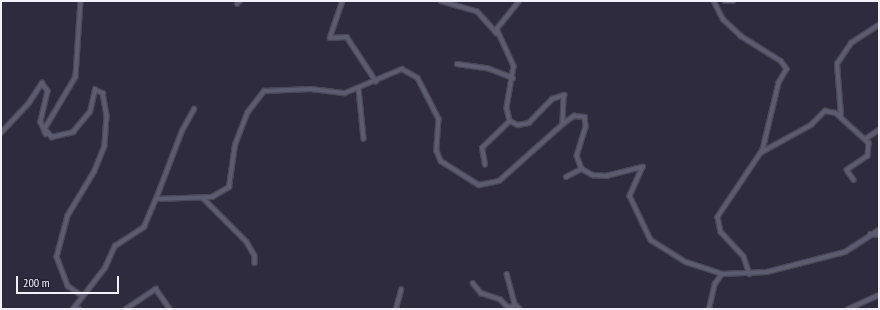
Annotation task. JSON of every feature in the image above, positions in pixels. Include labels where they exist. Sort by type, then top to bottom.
[{"type":"street","points":[[46,134],[46,126],[76,77],[81,1]]},
{"type":"street","points":[[343,1],[330,38],[347,37],[376,81]]},
{"type":"street","points":[[441,1],[477,11],[498,34],[514,66],[507,108],[510,121]]},
{"type":"street","points":[[498,34],[500,24],[520,1]]},
{"type":"street","points":[[714,1],[724,19],[740,36],[781,61],[787,69],[779,83],[761,153],[718,224],[744,257],[750,274]]},
{"type":"street","points":[[725,1],[733,1]]},
{"type":"street","points":[[841,115],[837,64],[851,42],[879,25]]},
{"type":"street","points":[[457,64],[486,68],[513,78]]},
{"type":"street","points":[[156,199],[203,198],[219,196],[229,187],[235,145],[248,113],[264,91],[317,89],[340,94],[358,89],[398,70],[414,73],[439,119],[439,157],[447,167],[479,184],[502,180],[563,124],[574,116],[586,118],[577,156],[582,168],[593,175],[606,176],[643,167],[630,196],[651,240],[686,262],[722,274],[750,274],[845,252],[870,234],[879,230]]},
{"type":"street","points":[[1,133],[29,104],[42,83],[48,91],[41,122],[46,134]]},
{"type":"street","points":[[358,89],[364,139]]},
{"type":"street","points":[[46,134],[73,132],[90,112],[95,90],[103,93],[107,116],[105,146],[95,171],[68,216],[58,257],[68,286],[83,296]]},
{"type":"street","points":[[510,121],[518,125],[529,123],[552,99],[564,95],[563,124]]},
{"type":"street","points":[[73,309],[108,264],[115,246],[144,227],[182,131],[194,109]]},
{"type":"street","points":[[761,153],[811,125],[824,111],[841,115],[867,138],[868,156],[847,170],[854,180]]},
{"type":"street","points":[[485,165],[482,148],[510,121]]},
{"type":"street","points":[[867,138],[879,130]]},
{"type":"street","points":[[566,177],[582,168]]},
{"type":"street","points":[[203,198],[247,242],[255,256],[255,263]]},
{"type":"street","points":[[870,234],[879,235]]},
{"type":"street","points":[[507,274],[517,306],[520,309]]},
{"type":"street","points":[[709,309],[715,284],[722,274]]},
{"type":"street","points":[[473,283],[481,293],[500,299],[508,307],[517,306]]},
{"type":"street","points":[[126,309],[156,289],[170,309]]},
{"type":"street","points":[[396,309],[401,290]]},
{"type":"street","points":[[848,309],[879,295]]},
{"type":"street","points":[[73,309],[79,309]]}]
